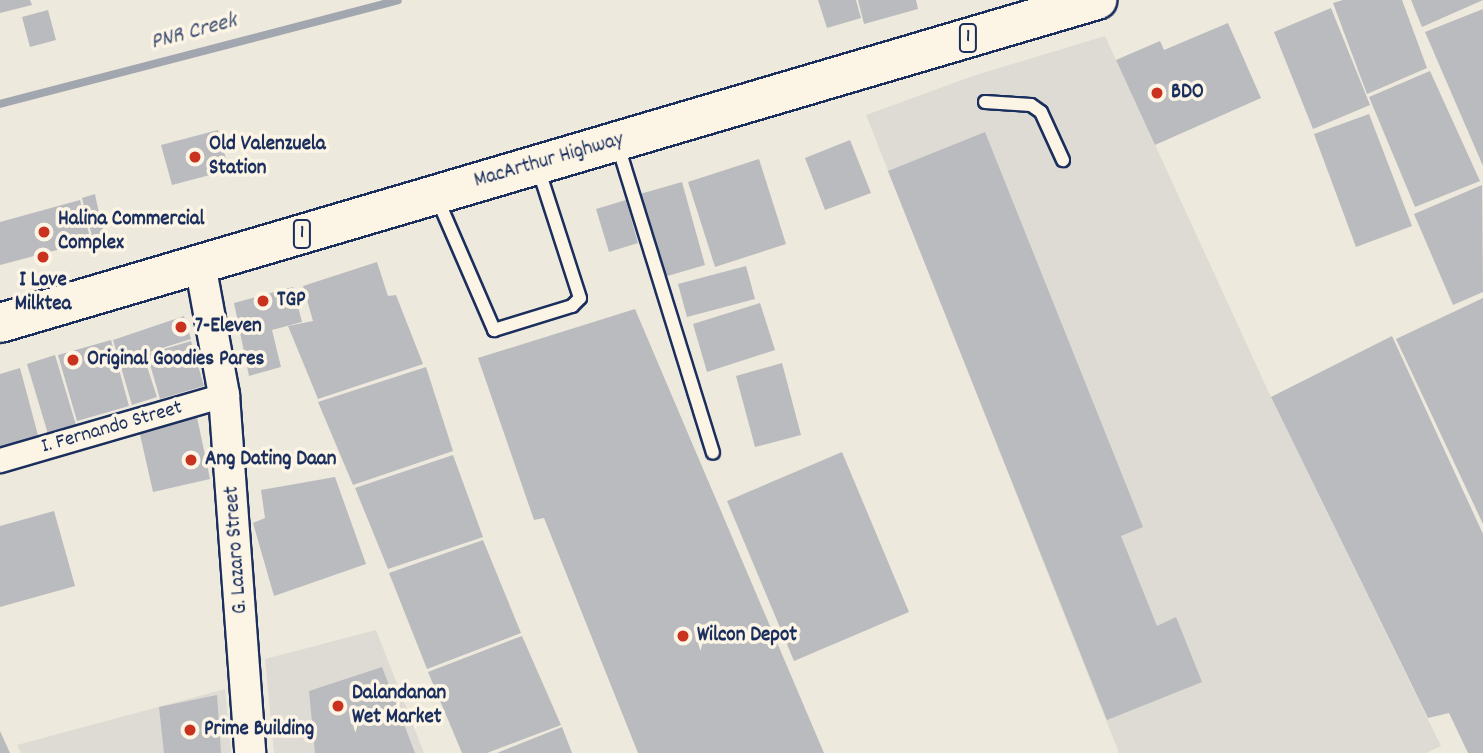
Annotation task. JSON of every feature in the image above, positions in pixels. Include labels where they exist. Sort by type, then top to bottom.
[{"type":"highway","name":"MacArthur Highway","points":[[0,323],[1097,0]]},
{"type":"street","name":"G. Lazaro Street","points":[[201,264],[224,395],[250,753]]},
{"type":"street","name":"I. Fernando Street","points":[[0,460],[224,395]]},
{"type":"lane","points":[[985,103],[1031,105],[1041,112],[1063,159]]},
{"type":"lane","points":[[616,141],[713,453]]},
{"type":"lane","points":[[435,194],[494,330],[572,306],[580,298],[537,164]]},
{"type":"shaded area","points":[[1105,36],[1271,397],[1441,746],[1426,753],[1119,753],[866,115],[973,76]]},
{"type":"shaded area","name":"Dalandanan Wet Market","points":[[376,630],[424,753],[274,753],[265,659]]},
{"type":"shaded area","points":[[225,689],[231,753],[21,753],[17,745]]},
{"type":"building","points":[[0,0],[30,0],[32,5],[0,13]]},
{"type":"building","points":[[818,0],[856,0],[861,18],[827,28]]},
{"type":"building","points":[[858,0],[916,0],[918,9],[864,24]]},
{"type":"building","points":[[1343,0],[1402,0],[1427,68],[1367,94],[1333,3]]},
{"type":"building","points":[[1411,0],[1483,0],[1422,27]]},
{"type":"building","points":[[1331,8],[1370,105],[1313,129],[1274,32]]},
{"type":"building","points":[[1483,9],[1483,166],[1425,32]]},
{"type":"building","points":[[48,10],[56,40],[30,47],[22,17]]},
{"type":"building","points":[[1228,23],[1261,98],[1155,145],[1116,60],[1160,41],[1164,50]]},
{"type":"building","points":[[1430,71],[1480,181],[1415,207],[1369,97]]},
{"type":"building","points":[[1369,114],[1412,226],[1356,247],[1314,134]]},
{"type":"building","name":"Old Valenzuela Station","points":[[218,130],[229,170],[172,185],[161,145]]},
{"type":"building","points":[[985,132],[1143,527],[1121,536],[1157,626],[1176,617],[1202,682],[1107,720],[888,171]]},
{"type":"building","points":[[850,140],[871,193],[825,210],[805,158]]},
{"type":"building","points":[[759,159],[786,244],[715,267],[688,182]]},
{"type":"building","points":[[682,182],[705,265],[664,277],[640,194]]},
{"type":"building","points":[[1482,185],[1483,292],[1453,305],[1414,214]]},
{"type":"building","points":[[95,194],[99,213],[86,215],[82,198]]},
{"type":"building","name":"Halina Commercial Complex","points":[[80,200],[91,241],[0,265],[0,222]]},
{"type":"building","points":[[626,200],[638,243],[609,252],[596,209]]},
{"type":"building","points":[[99,213],[104,233],[92,236],[87,216]]},
{"type":"building","points":[[377,262],[388,296],[396,295],[423,364],[318,399],[288,326],[313,321],[303,286]]},
{"type":"building","points":[[746,266],[755,299],[687,317],[678,284]]},
{"type":"building","points":[[293,287],[302,322],[272,330],[281,367],[249,376],[234,303]]},
{"type":"building","points":[[1483,298],[1483,524],[1396,339]]},
{"type":"building","points":[[760,303],[775,350],[707,372],[693,324]]},
{"type":"building","name":"Wilcon Depot","points":[[635,309],[824,753],[638,753],[544,518],[534,520],[478,358]]},
{"type":"building","points":[[184,316],[191,339],[143,354],[157,397],[132,405],[113,340]]},
{"type":"building","points":[[1392,336],[1483,534],[1483,753],[1468,753],[1449,713],[1428,718],[1271,397]]},
{"type":"building","points":[[111,340],[129,406],[77,421],[58,355]]},
{"type":"building","points":[[191,341],[204,386],[160,399],[147,354]]},
{"type":"building","points":[[55,355],[76,425],[48,434],[27,364]]},
{"type":"building","points":[[782,363],[801,435],[755,447],[736,376]]},
{"type":"building","points":[[426,367],[453,451],[353,485],[318,402]]},
{"type":"building","points":[[20,368],[39,439],[0,449],[0,374]]},
{"type":"building","points":[[197,417],[210,479],[153,492],[139,430]]},
{"type":"building","points":[[842,452],[909,612],[794,661],[727,501]]},
{"type":"building","points":[[453,455],[483,537],[388,569],[355,488]]},
{"type":"building","points":[[335,477],[366,564],[274,596],[253,523],[265,518],[261,490]]},
{"type":"building","points":[[54,511],[75,586],[0,607],[0,526]]},
{"type":"building","points":[[483,540],[521,633],[427,669],[389,573]]},
{"type":"building","points":[[522,636],[561,725],[487,753],[462,753],[428,672]]},
{"type":"building","points":[[382,667],[415,753],[315,753],[309,691]]},
{"type":"building","name":"Prime Building","points":[[217,695],[221,753],[164,753],[159,707]]},
{"type":"building","points":[[562,727],[572,753],[497,753]]},
{"type":"building","points":[[0,731],[10,753],[0,753]]},
{"type":"waterway","name":"PNR Creek","points":[[0,104],[398,0]]},
{"type":"place","name":"BDO","points":[[1157,93]]},
{"type":"place","name":"Old Valenzuela Station","points":[[195,157]]},
{"type":"place","name":"Halina Commercial Complex","points":[[44,232]]},
{"type":"place","name":"I Love Milktea","points":[[43,257]]},
{"type":"place","name":"TGP","points":[[263,301]]},
{"type":"place","name":"7-Eleven","points":[[181,327]]},
{"type":"place","name":"Original Goodies Pares","points":[[73,360]]},
{"type":"place","name":"Ang Dating Daan","points":[[191,460]]},
{"type":"place","name":"Wilcon Depot","points":[[683,636]]},
{"type":"place","name":"Dalandanan Wet Market","points":[[338,706]]},
{"type":"place","name":"Prime Building","points":[[190,730]]}]
